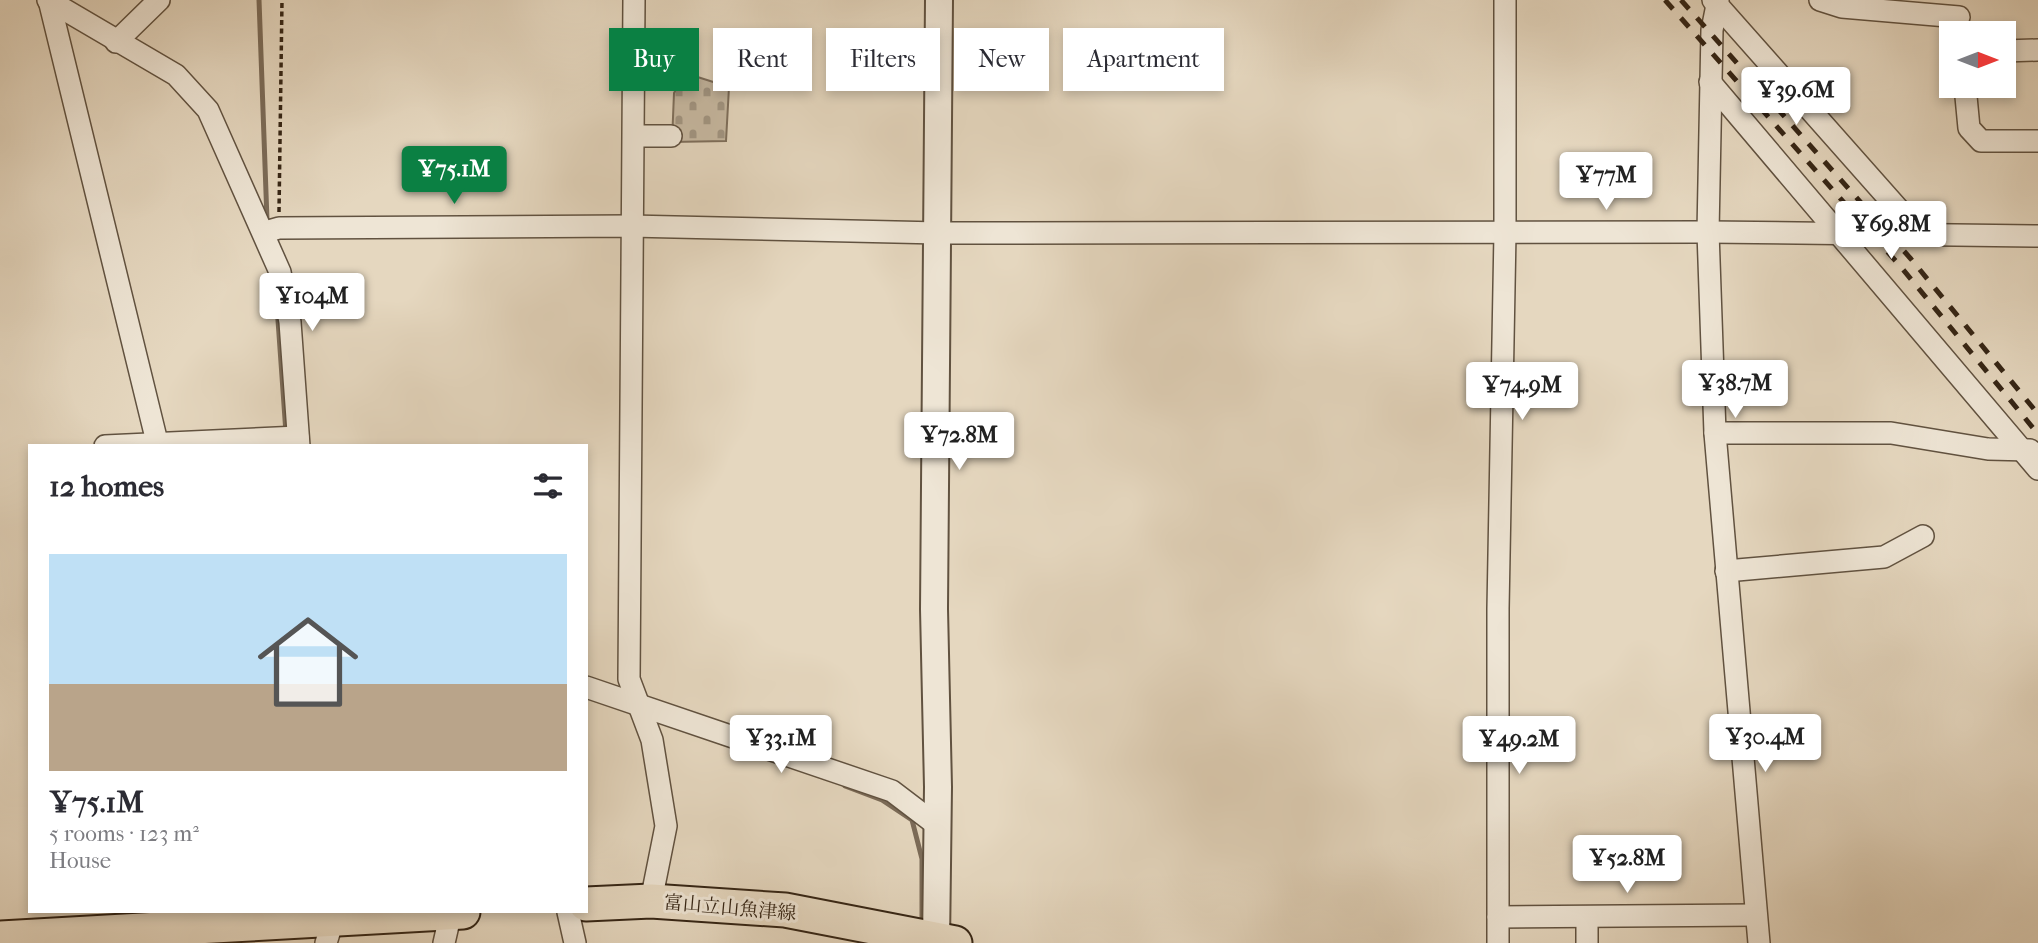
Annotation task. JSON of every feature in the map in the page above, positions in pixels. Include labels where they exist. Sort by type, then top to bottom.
[{"type":"main road","name":"富山立山魚津線","points":[[588,904],[651,901],[785,910],[942,942]]},
{"type":"main road","points":[[0,938],[253,921],[343,923],[441,913]]},
{"type":"street","points":[[49,0],[176,75],[194,92],[272,230],[290,322],[298,442],[205,444]]},
{"type":"street","points":[[49,0],[158,444]]},
{"type":"street","points":[[116,42],[159,0]]},
{"type":"street","points":[[634,0],[634,136],[630,226],[629,679],[652,740],[666,826],[651,901]]},
{"type":"street","points":[[939,0],[934,609],[942,942]]},
{"type":"street","points":[[1498,943],[1498,609],[1505,233],[1505,0]]},
{"type":"street","points":[[1820,0],[1842,7],[1961,17]]},
{"type":"street","points":[[1716,2],[1710,82],[1708,232],[1714,433],[1759,943]]},
{"type":"street","points":[[1716,2],[1907,219],[1912,235]]},
{"type":"street","points":[[2016,51],[2038,50]]},
{"type":"street","points":[[1710,82],[2030,450],[2038,469]]},
{"type":"street","points":[[1966,98],[1969,128],[1980,141],[2038,141]]},
{"type":"street","points":[[634,136],[671,136]]},
{"type":"street","points":[[272,230],[630,226],[939,233],[1708,232],[2038,236]]},
{"type":"street","points":[[1714,433],[1891,433],[1988,449],[2030,450]]},
{"type":"street","points":[[1726,571],[1884,558],[1923,536]]},
{"type":"street","points":[[588,688],[637,702],[892,791],[938,826]]},
{"type":"street","points":[[443,943],[451,913]]},
{"type":"street","points":[[568,913],[575,943]]},
{"type":"street","points":[[1498,918],[1756,915]]},
{"type":"street","points":[[1587,917],[1587,943]]},
{"type":"path","points":[[272,230],[282,0]]},
{"type":"green space","points":[[699,77],[713,82],[713,91],[729,91],[726,141],[672,142],[674,93],[699,91]]},
{"type":"waterway","points":[[259,0],[267,220]]},
{"type":"waterway","points":[[277,306],[286,433]]},
{"type":"waterway","points":[[845,786],[882,800],[912,820],[922,859],[922,926]]},
{"type":"railway","points":[[1665,0],[1901,267],[2038,434]]},
{"type":"railway","points":[[1681,0],[1911,259],[2038,414]]}]
